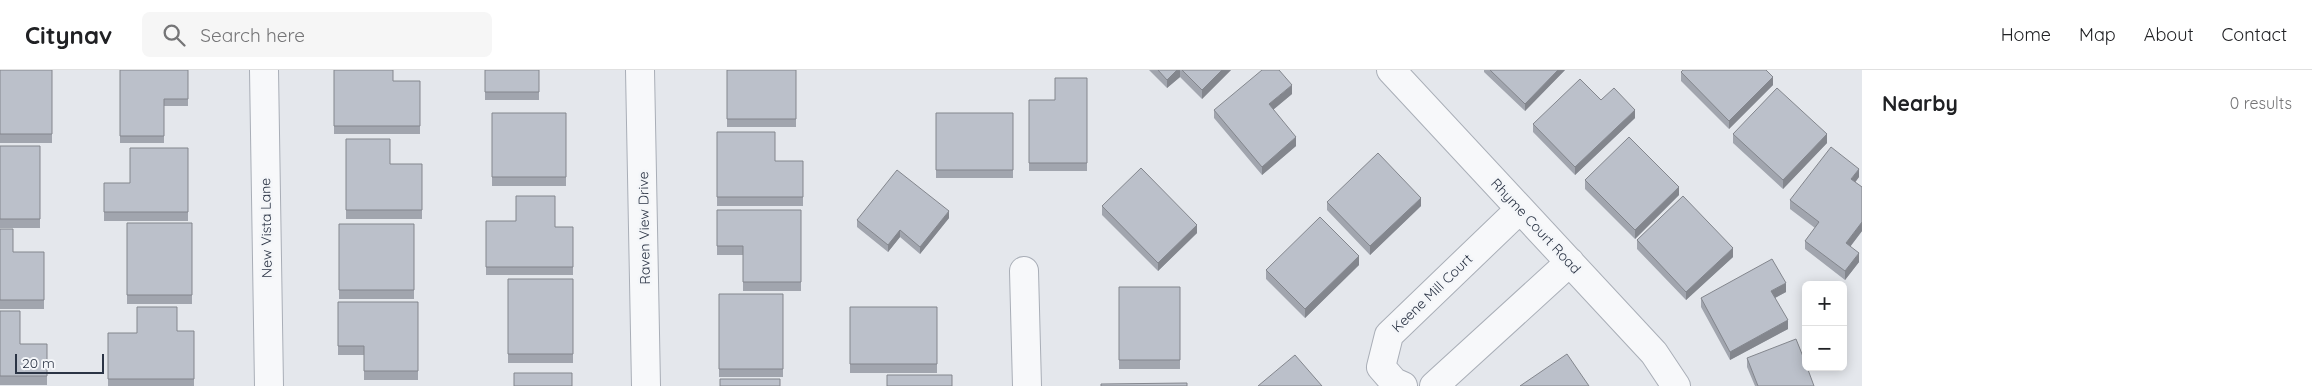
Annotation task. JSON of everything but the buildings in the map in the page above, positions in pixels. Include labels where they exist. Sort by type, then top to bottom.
[{"type":"street","name":"New Vista Lane","points":[[264,70],[268,386]]},
{"type":"street","name":"Raven View Drive","points":[[640,70],[646,386]]},
{"type":"street","name":"Rhyme Court Road","points":[[1391,70],[1654,353],[1676,386]]},
{"type":"street","name":"Keene Mill Court","points":[[1403,386],[1394,382],[1381,367],[1389,334],[1520,209]]},
{"type":"street","points":[[1434,386],[1570,262]]},
{"type":"street","points":[[1024,271],[1027,386]]}]
